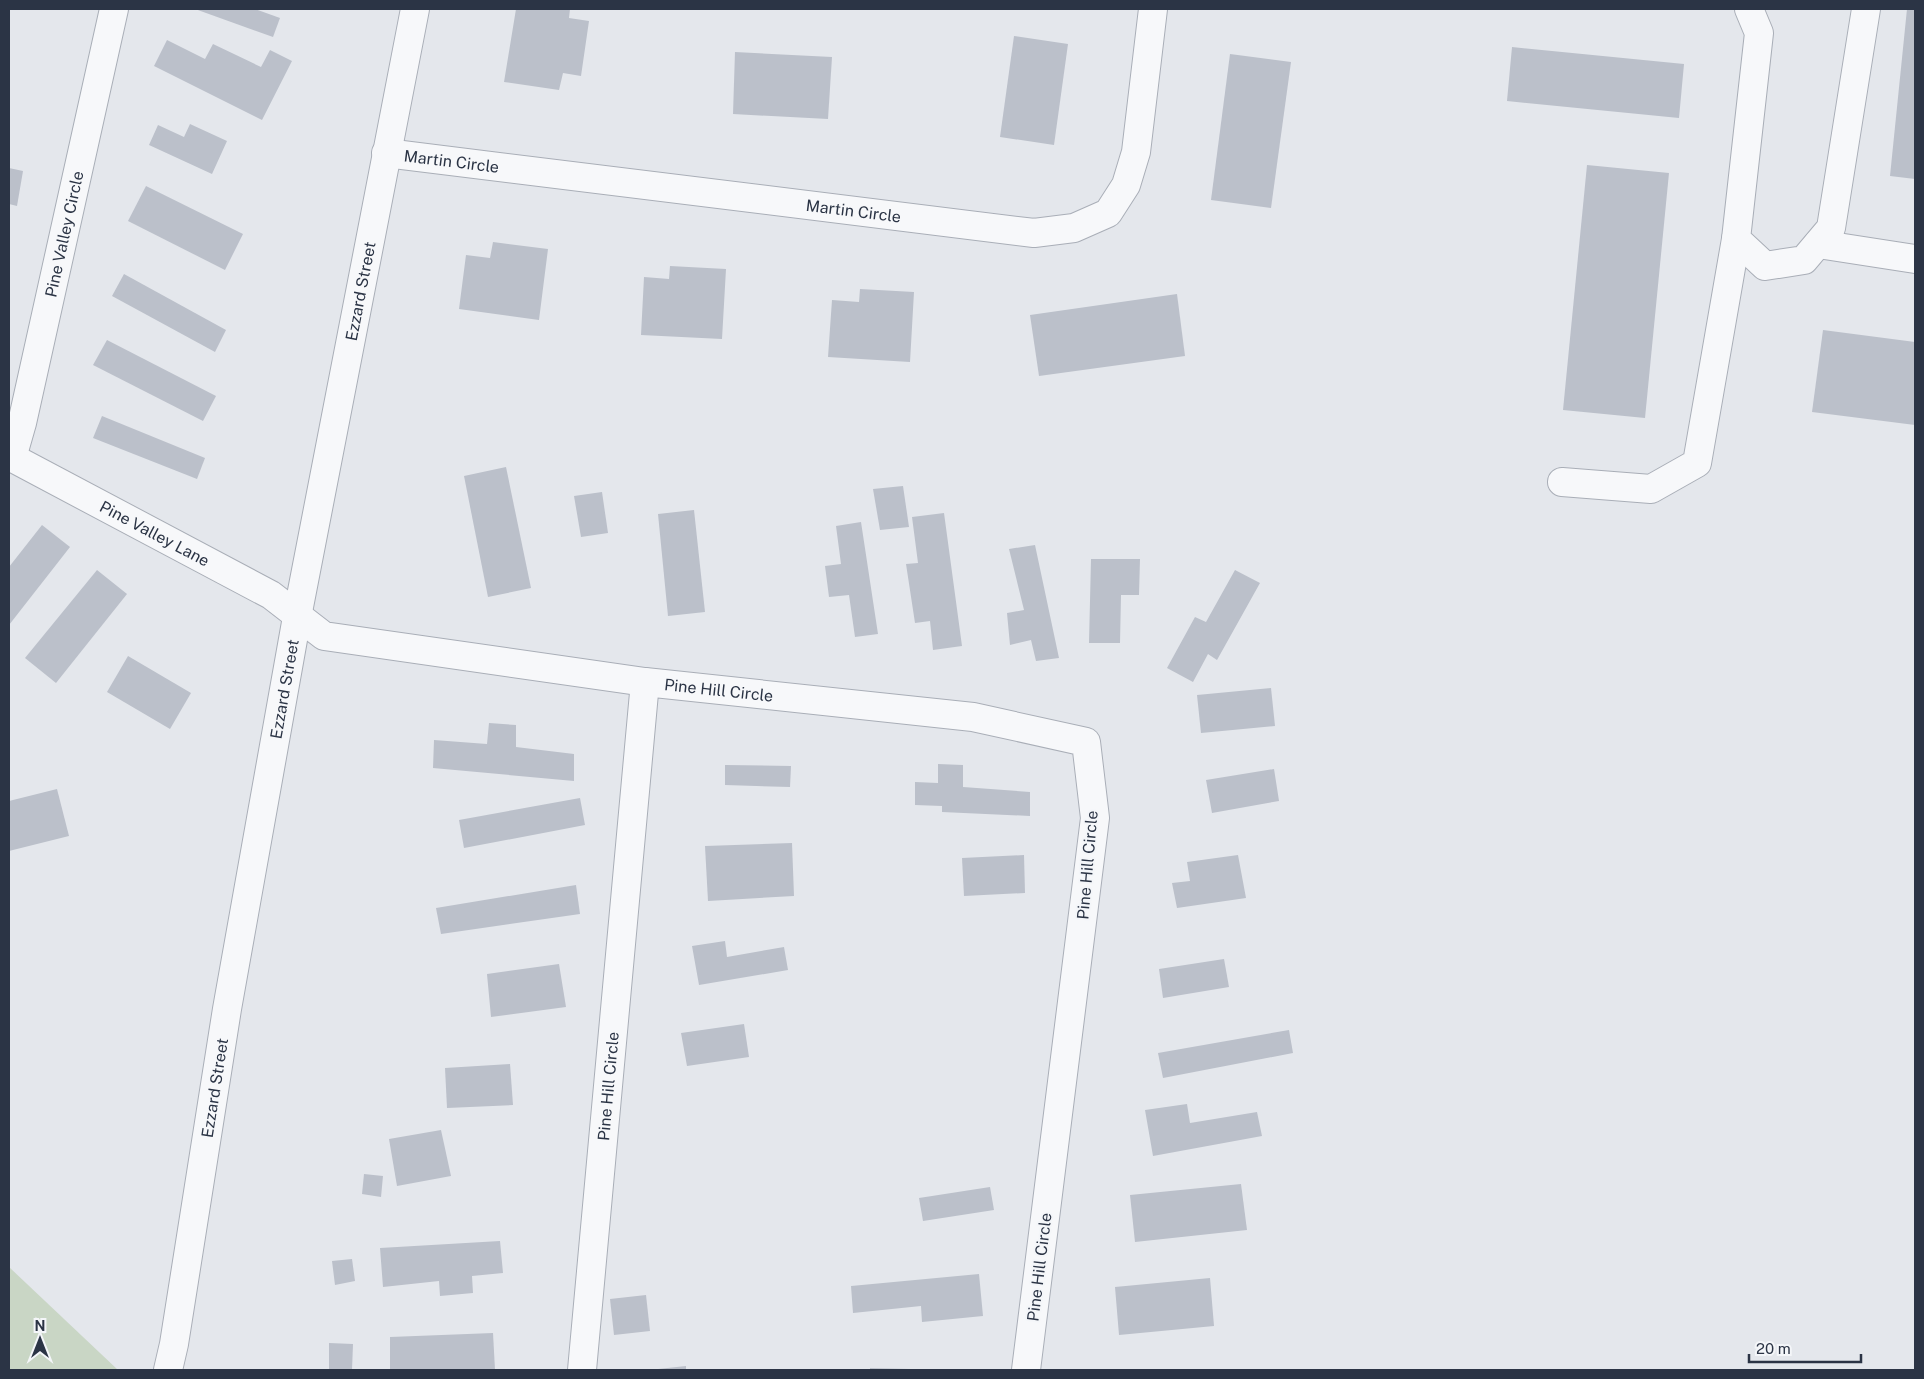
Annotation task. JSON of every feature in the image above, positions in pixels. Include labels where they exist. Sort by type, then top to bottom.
[{"type":"street","name":"Pine Valley Circle","points":[[10,457],[22,423],[114,9]]},
{"type":"street","name":"Ezzard Street","points":[[168,1370],[174,1344],[227,1009],[297,616],[415,9]]},
{"type":"street","name":"Martin Circle","points":[[386,153],[1034,233],[1074,228],[1108,213],[1126,185],[1136,152],[1153,9]]},
{"type":"street","points":[[1562,482],[1651,489],[1697,463],[1736,239],[1759,33],[1749,9]]},
{"type":"street","points":[[1736,239],[1765,266],[1804,260],[1831,228],[1866,9]]},
{"type":"street","points":[[1818,244],[1915,259]]},
{"type":"street","name":"Pine Valley Lane","points":[[10,457],[174,542],[271,595],[297,616]]},
{"type":"street","name":"Pine Hill Circle","points":[[297,616],[324,636],[645,682],[973,718],[1086,742],[1095,818],[1026,1370]]},
{"type":"street","name":"Pine Hill Circle","points":[[582,1370],[645,682]]},
{"type":"green space","points":[[9,1267],[118,1370],[9,1370]]},
{"type":"building","points":[[195,9],[255,9],[280,18],[273,37]]},
{"type":"building","points":[[516,9],[570,9],[569,18],[589,21],[581,76],[563,73],[559,90],[504,82]]},
{"type":"building","points":[[1907,9],[1915,9],[1915,179],[1890,176]]},
{"type":"building","points":[[1014,36],[1068,44],[1054,145],[1000,137]]},
{"type":"building","points":[[167,40],[205,59],[213,44],[261,67],[270,50],[292,61],[262,120],[154,66]]},
{"type":"building","points":[[1512,47],[1684,64],[1679,118],[1507,101]]},
{"type":"building","points":[[735,52],[832,57],[828,119],[733,114]]},
{"type":"building","points":[[1230,54],[1291,62],[1271,208],[1211,200]]},
{"type":"building","points":[[190,124],[227,141],[212,174],[149,145],[158,125],[184,137]]},
{"type":"building","points":[[1587,165],[1669,173],[1645,418],[1563,410]]},
{"type":"building","points":[[9,168],[23,171],[17,206],[9,204]]},
{"type":"building","points":[[146,186],[243,234],[225,270],[128,221]]},
{"type":"building","points":[[493,242],[548,249],[539,320],[459,309],[466,255],[490,258]]},
{"type":"building","points":[[670,266],[726,269],[722,339],[641,335],[644,277],[669,279]]},
{"type":"building","points":[[124,274],[226,330],[215,352],[112,296]]},
{"type":"building","points":[[860,289],[914,292],[910,362],[828,357],[832,300],[859,302]]},
{"type":"building","points":[[1177,294],[1185,356],[1039,376],[1030,315]]},
{"type":"building","points":[[1823,330],[1915,342],[1915,425],[1812,412]]},
{"type":"building","points":[[107,340],[216,396],[203,421],[93,365]]},
{"type":"building","points":[[102,416],[205,458],[197,479],[93,438]]},
{"type":"building","points":[[506,467],[531,588],[488,597],[464,476]]},
{"type":"building","points":[[903,486],[909,527],[880,530],[873,489]]},
{"type":"building","points":[[602,492],[608,533],[581,537],[574,496]]},
{"type":"building","points":[[694,510],[705,612],[668,616],[658,514]]},
{"type":"building","points":[[944,513],[962,646],[933,650],[930,621],[915,623],[906,564],[918,563],[912,517]]},
{"type":"building","points":[[861,522],[878,634],[855,637],[849,595],[829,597],[825,566],[841,564],[836,526]]},
{"type":"building","points":[[42,525],[70,547],[9,625],[9,567]]},
{"type":"building","points":[[1035,545],[1059,658],[1036,661],[1031,640],[1010,645],[1007,613],[1024,610],[1009,549]]},
{"type":"building","points":[[1091,559],[1140,559],[1139,595],[1121,595],[1120,643],[1089,643]]},
{"type":"building","points":[[97,570],[127,594],[56,683],[25,658]]},
{"type":"building","points":[[1235,570],[1260,583],[1217,660],[1208,654],[1193,682],[1167,668],[1195,617],[1206,622]]},
{"type":"building","points":[[128,656],[191,693],[170,729],[107,692]]},
{"type":"building","points":[[1271,688],[1275,726],[1201,733],[1197,695]]},
{"type":"building","points":[[489,723],[516,725],[516,747],[574,754],[574,781],[433,768],[434,740],[487,744]]},
{"type":"building","points":[[938,764],[963,765],[963,787],[1030,792],[1030,816],[942,812],[942,806],[915,805],[915,782],[938,783]]},
{"type":"building","points":[[725,765],[791,766],[790,787],[725,785]]},
{"type":"building","points":[[1274,769],[1279,801],[1212,813],[1206,780]]},
{"type":"building","points":[[57,789],[69,836],[9,851],[9,801]]},
{"type":"building","points":[[580,798],[585,825],[464,848],[459,820]]},
{"type":"building","points":[[792,843],[794,896],[708,901],[705,846]]},
{"type":"building","points":[[1024,855],[1025,893],[964,896],[962,858]]},
{"type":"building","points":[[1238,855],[1246,898],[1177,908],[1172,883],[1190,881],[1187,862]]},
{"type":"building","points":[[576,885],[580,914],[441,934],[436,908]]},
{"type":"building","points":[[725,941],[727,957],[784,947],[788,970],[699,985],[692,946]]},
{"type":"building","points":[[1224,959],[1229,987],[1163,998],[1159,969]]},
{"type":"building","points":[[559,964],[566,1007],[491,1017],[487,974]]},
{"type":"building","points":[[744,1024],[749,1057],[687,1066],[681,1033]]},
{"type":"building","points":[[1289,1030],[1293,1053],[1163,1078],[1158,1053]]},
{"type":"building","points":[[510,1064],[513,1105],[447,1108],[445,1068]]},
{"type":"building","points":[[1187,1104],[1190,1123],[1257,1112],[1262,1136],[1153,1156],[1145,1110]]},
{"type":"building","points":[[441,1130],[451,1176],[397,1186],[389,1139]]},
{"type":"building","points":[[364,1174],[383,1176],[381,1197],[362,1194]]},
{"type":"building","points":[[1241,1184],[1247,1230],[1135,1242],[1130,1195]]},
{"type":"building","points":[[990,1187],[994,1210],[923,1221],[919,1198]]},
{"type":"building","points":[[500,1241],[503,1273],[472,1276],[473,1293],[440,1296],[439,1281],[383,1287],[380,1248]]},
{"type":"building","points":[[352,1259],[355,1281],[335,1285],[332,1261]]},
{"type":"building","points":[[979,1274],[983,1316],[922,1322],[921,1306],[853,1313],[851,1286]]},
{"type":"building","points":[[1210,1278],[1214,1326],[1119,1335],[1115,1287]]},
{"type":"building","points":[[646,1295],[650,1331],[614,1335],[610,1299]]},
{"type":"building","points":[[493,1333],[495,1370],[390,1370],[390,1337]]},
{"type":"building","points":[[329,1343],[353,1344],[352,1370],[329,1370]]},
{"type":"building","points":[[686,1366],[686,1370],[658,1370],[658,1369]]},
{"type":"building","points":[[870,1368],[911,1369],[911,1370],[870,1370]]}]
